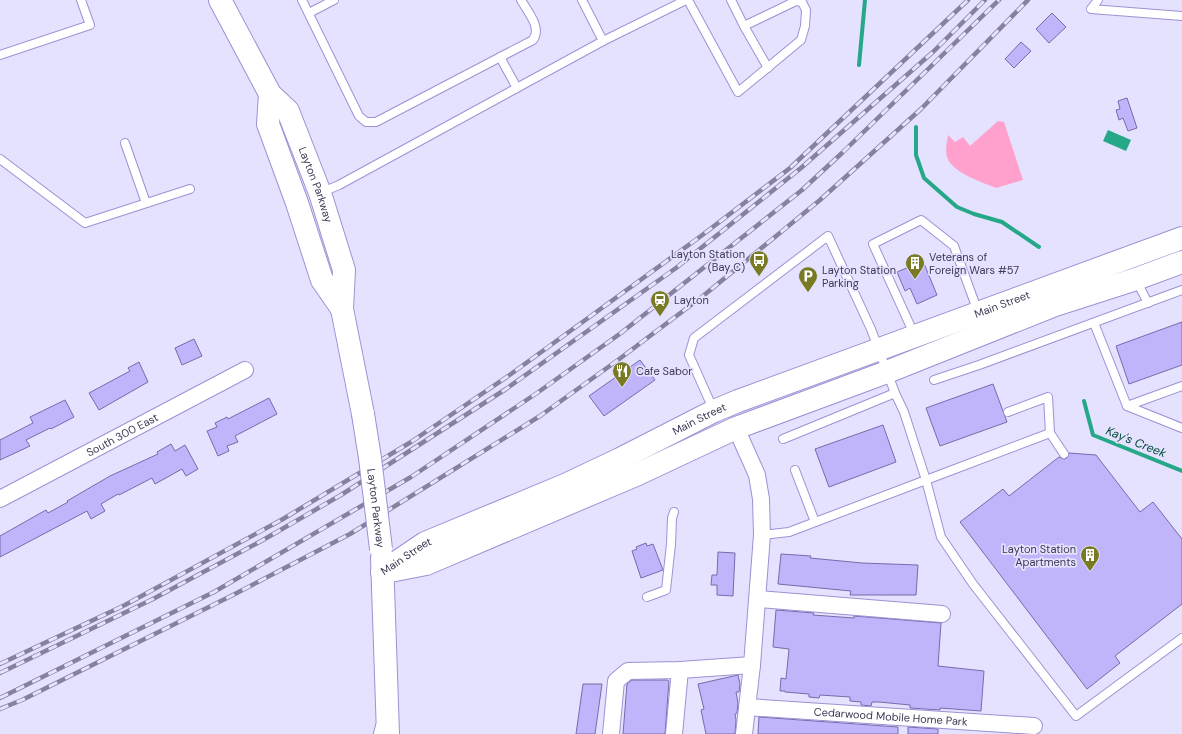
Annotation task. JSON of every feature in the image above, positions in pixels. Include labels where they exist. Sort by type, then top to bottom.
[{"type":"main road","name":"Layton Parkway","points":[[220,0],[270,94],[288,111],[320,193],[344,270],[342,308],[363,414],[381,549],[387,732]]},
{"type":"main road","name":"Layton Parkway","points":[[270,94],[268,124],[297,203],[322,280],[342,308]]},
{"type":"main road","name":"Main Street","points":[[382,572],[424,543],[565,485],[714,412],[915,335],[1182,238]]},
{"type":"main road","name":"Main Street","points":[[382,572],[426,564],[638,474],[736,428],[887,372],[1055,306],[1182,262]]},
{"type":"street","name":"South 300 East","points":[[0,500],[245,370]]},
{"type":"street","points":[[736,428],[757,475],[762,499],[762,535],[758,599],[744,734]]},
{"type":"street","points":[[758,599],[942,614]]},
{"type":"street","points":[[611,734],[616,681],[628,671],[680,670],[752,665]]},
{"type":"street","points":[[674,734],[680,670]]},
{"type":"street","name":"Cedarwood Mobile Home Park","points":[[747,707],[1034,726]]},
{"type":"lane","points":[[0,55],[90,25],[81,0]]},
{"type":"lane","points":[[302,0],[359,116],[366,122],[376,122],[533,40],[536,36],[537,29],[521,0]]},
{"type":"lane","points":[[309,13],[334,0]]},
{"type":"lane","points":[[582,0],[603,41]]},
{"type":"lane","points":[[320,193],[339,185],[603,41],[687,0],[738,92],[800,40],[805,26],[806,10],[802,2],[796,1],[744,26]]},
{"type":"lane","points":[[731,0],[768,68]]},
{"type":"lane","points":[[1098,0],[1092,9],[1182,16]]},
{"type":"lane","points":[[500,57],[517,88]]},
{"type":"lane","points":[[125,143],[146,203]]},
{"type":"lane","points":[[0,158],[85,223],[190,189]]},
{"type":"lane","points":[[915,335],[874,244],[921,220],[954,246],[978,312]]},
{"type":"lane","points":[[714,412],[689,355],[694,338],[828,236],[862,309],[904,412],[926,480],[941,537],[973,584],[1076,716],[1182,638]]},
{"type":"lane","points":[[1136,279],[1148,303]]},
{"type":"lane","points":[[934,380],[979,365],[1182,290]]},
{"type":"lane","points":[[1094,323],[1127,406],[1182,428]]},
{"type":"lane","points":[[1127,406],[1182,386]]},
{"type":"lane","points":[[783,439],[895,393]]},
{"type":"lane","points":[[1008,412],[1048,397],[1050,432],[1064,454]]},
{"type":"lane","points":[[762,535],[789,532],[1050,432]]},
{"type":"lane","points":[[795,470],[815,522]]},
{"type":"lane","points":[[647,597],[666,590],[672,518],[674,512]]},
{"type":"shaded area","points":[[998,121],[1004,122],[1023,180],[996,188],[976,180],[955,168],[947,157],[946,149],[948,135],[955,142],[963,137],[970,146]]},
{"type":"shaded area","points":[[1108,130],[1131,140],[1126,151],[1103,141]]},
{"type":"building","points":[[1052,13],[1066,27],[1049,43],[1036,29]]},
{"type":"building","points":[[1021,42],[1031,51],[1014,68],[1005,59]]},
{"type":"building","points":[[1127,98],[1137,128],[1128,131],[1123,118],[1119,120],[1116,110],[1120,109],[1118,101]]},
{"type":"building","name":"Veterans of Foreign Wars #57","points":[[923,261],[937,295],[917,304],[910,288],[905,291],[897,272]]},
{"type":"building","points":[[1182,322],[1182,365],[1129,384],[1116,346]]},
{"type":"building","points":[[194,339],[202,356],[182,365],[175,348]]},
{"type":"building","name":"Cafe Sabor","points":[[640,360],[655,380],[604,416],[589,396]]},
{"type":"building","points":[[139,362],[148,382],[99,410],[89,393],[130,371],[128,368]]},
{"type":"building","points":[[993,384],[1007,422],[940,446],[926,408]]},
{"type":"building","points":[[269,398],[277,414],[235,436],[238,442],[227,446],[229,451],[218,456],[207,431],[217,427],[215,423],[227,417],[228,419]]},
{"type":"building","points":[[65,400],[74,417],[26,440],[30,446],[0,460],[0,440],[33,423],[30,417]]},
{"type":"building","points":[[883,425],[896,462],[829,487],[815,449]]},
{"type":"building","points":[[171,444],[175,451],[185,445],[198,469],[186,476],[182,469],[155,484],[152,478],[101,504],[105,511],[91,519],[87,511],[0,557],[0,536],[46,510],[48,513],[110,476],[158,454],[157,452]]},
{"type":"building","name":"Layton Station Apartments","points":[[1069,453],[1096,455],[1140,512],[1153,502],[1182,539],[1182,604],[1115,656],[1120,663],[1087,689],[960,522],[1003,489],[1009,496],[1059,457],[1064,459],[1067,458]]},
{"type":"building","points":[[646,543],[647,546],[653,544],[663,570],[641,578],[632,551],[637,549],[636,547]]},
{"type":"building","points":[[718,552],[735,553],[733,596],[717,595],[717,585],[711,585],[712,575],[717,575]]},
{"type":"building","points":[[781,554],[811,556],[810,558],[862,563],[918,565],[916,595],[850,595],[851,591],[778,584]]},
{"type":"building","points":[[776,610],[814,613],[813,615],[854,618],[854,616],[941,623],[938,666],[984,671],[981,711],[940,708],[940,710],[910,708],[910,705],[879,702],[872,702],[871,706],[861,705],[861,702],[850,701],[850,697],[820,695],[819,698],[809,697],[809,694],[780,691],[781,678],[786,679],[789,649],[773,647]]},
{"type":"building","points":[[738,675],[740,684],[739,692],[736,692],[738,703],[737,713],[735,714],[735,734],[706,734],[701,710],[704,709],[698,684]]},
{"type":"building","points":[[632,680],[669,681],[665,734],[623,734],[627,684]]},
{"type":"building","points":[[583,684],[602,684],[595,734],[576,734]]},
{"type":"building","points":[[759,717],[898,727],[898,734],[758,734]]},
{"type":"building","points":[[908,727],[938,729],[938,734],[908,734]]},
{"type":"waterway","name":"Kay's Creek","points":[[859,65],[865,0]]},
{"type":"waterway","name":"Kay's Creek","points":[[916,127],[916,155],[924,178],[957,207],[974,214],[1002,222],[1039,247]]},
{"type":"waterway","name":"Kay's Creek","points":[[1084,401],[1093,435],[1182,471]]},
{"type":"railway","points":[[0,664],[125,605],[283,519],[411,442],[511,374],[701,236],[790,168],[968,0]]},
{"type":"railway","points":[[0,673],[153,599],[263,540],[341,495],[506,389],[676,268],[801,168],[933,52],[985,0]]},
{"type":"railway","points":[[0,698],[214,592],[411,477],[537,393],[621,333],[802,190],[999,0]]},
{"type":"railway","points":[[0,709],[22,700],[231,596],[350,534],[540,416],[703,296],[820,200],[921,109],[1028,0]]},
{"type":"place","name":"Layton Station (Bay C)","points":[[759,277]]},
{"type":"place","name":"Veterans of Foreign Wars #57","points":[[915,280]]},
{"type":"place","name":"Layton Station Parking","points":[[808,293]]},
{"type":"place","name":"Layton","points":[[660,317]]},
{"type":"place","name":"Cafe Sabor","points":[[622,388]]},
{"type":"place","name":"Layton Station Apartments","points":[[1090,572]]}]
